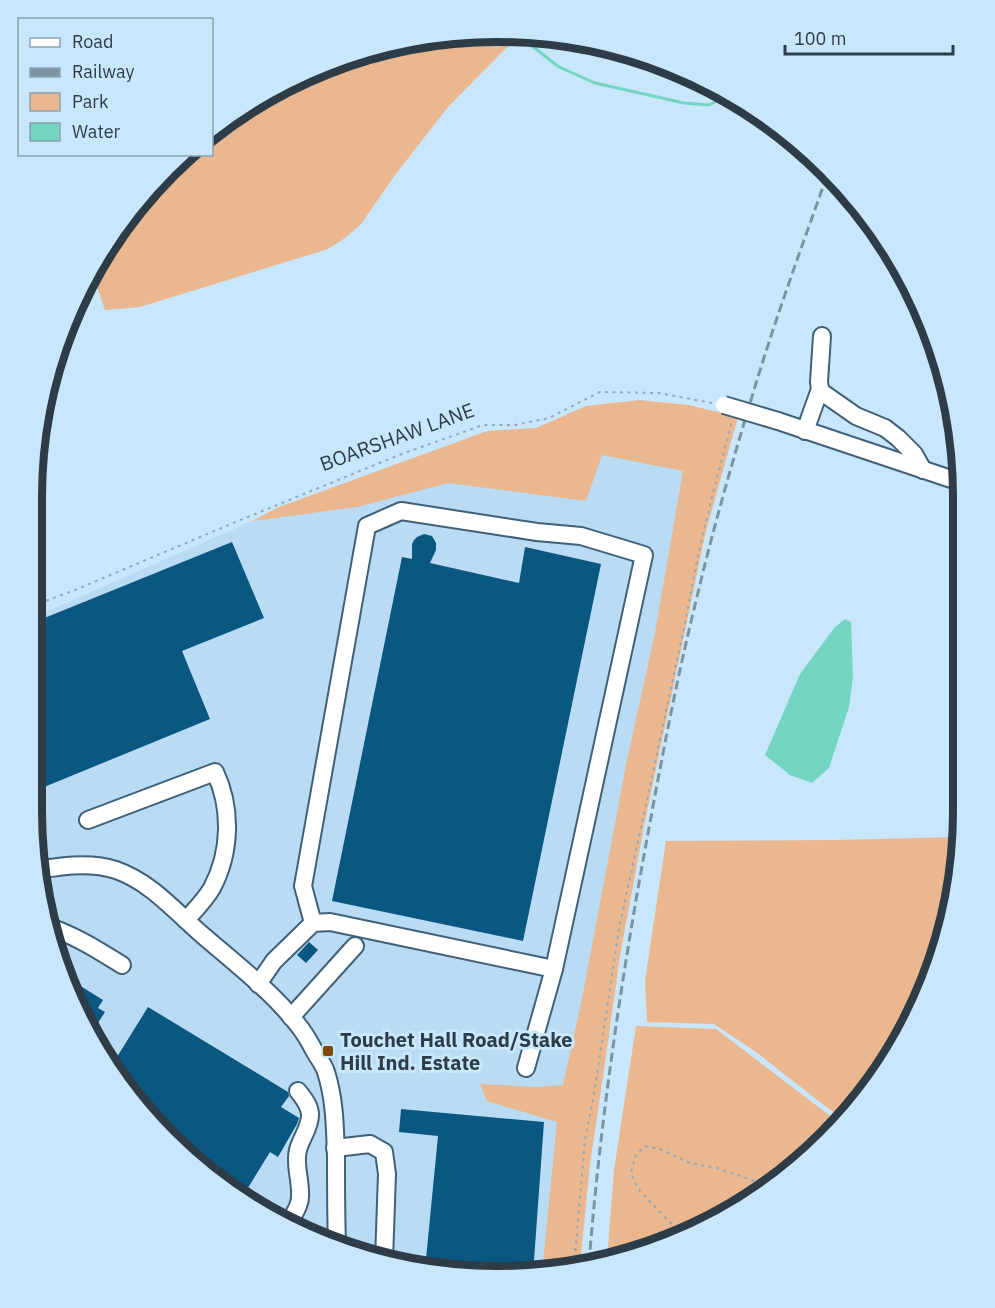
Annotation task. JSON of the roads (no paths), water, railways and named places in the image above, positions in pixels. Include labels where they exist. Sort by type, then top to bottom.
[{"type":"street","points":[[805,431],[820,389],[822,336]]},
{"type":"street","points":[[820,389],[856,416],[885,428],[914,454],[923,470]]},
{"type":"street","points":[[730,407],[952,480]]},
{"type":"street","points":[[313,923],[303,886],[367,526],[401,511],[537,532],[581,536],[644,555],[554,969],[526,1068]]},
{"type":"street","points":[[88,820],[215,772],[222,787],[226,807],[228,830],[225,849],[219,871],[206,898],[186,920]]},
{"type":"street","points":[[46,869],[60,866],[99,867],[127,874],[155,892],[258,984],[303,1032],[326,1071],[332,1100],[335,1122],[337,1236]]},
{"type":"street","points":[[258,984],[274,961],[313,923],[330,922],[554,969]]},
{"type":"street","points":[[59,930],[122,965]]},
{"type":"street","points":[[291,1017],[355,946]]},
{"type":"street","points":[[293,1217],[300,1203],[301,1192],[297,1154],[309,1125],[310,1115],[308,1106],[298,1091]]},
{"type":"street","points":[[335,1148],[370,1144],[384,1152],[387,1174],[384,1251]]},
{"type":"water","points":[[845,619],[851,622],[853,677],[849,707],[829,768],[812,783],[790,775],[765,755],[800,674],[835,627]]},
{"type":"waterway","points":[[528,43],[559,67],[595,83],[684,103],[709,105],[719,100]]},
{"type":"railway","points":[[590,1256],[603,1120],[623,978],[680,671],[722,500],[744,425],[779,313],[825,181]]},
{"type":"place","name":"Touchet Hall Road/Stake Hill Ind. Estate","points":[[328,1051]]}]
